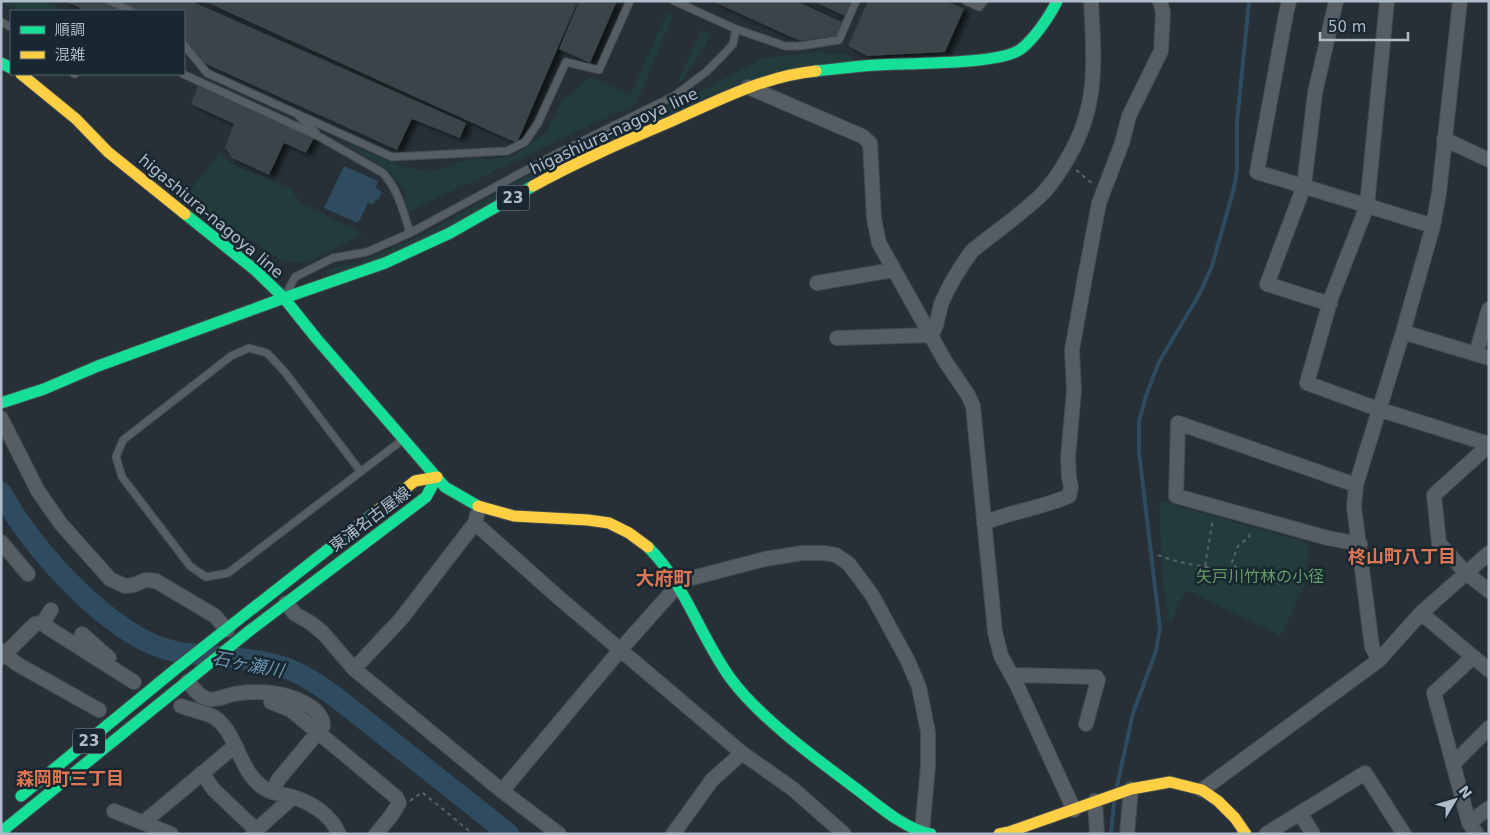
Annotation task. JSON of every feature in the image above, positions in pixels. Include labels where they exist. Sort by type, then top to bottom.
[{"type":"main road","name":"higashiura-nagoya line","points":[[22,75],[76,119],[108,152],[255,270],[284,298],[385,263],[450,233],[587,158],[748,87],[794,73],[876,65],[940,63],[1003,56],[1020,50],[1050,17],[1057,1]]},
{"type":"main road","points":[[1,403],[44,389],[98,366],[284,298],[316,338],[445,487],[479,508],[514,516],[609,523],[629,533],[663,562],[678,585],[720,662],[732,680],[752,702],[808,753],[890,814],[926,833]]},
{"type":"main road","name":"東浦名古屋線","points":[[9,806],[177,668],[415,481],[437,477]]},
{"type":"main road","name":"東浦名古屋線","points":[[8,831],[248,632],[426,497],[437,477]]},
{"type":"main road","points":[[999,834],[1010,832],[1128,790],[1170,782],[1202,790],[1218,801],[1235,818],[1246,834]]},
{"type":"street","points":[[837,338],[931,335],[935,331],[942,301],[972,251],[1040,196],[1057,176],[1083,129],[1092,96],[1094,52],[1091,1]]},
{"type":"street","points":[[984,522],[1005,514],[1057,501],[1069,496],[1071,487],[1068,457],[1074,392],[1072,350],[1097,212],[1122,143],[1129,116],[1161,51],[1163,12],[1160,1]]},
{"type":"street","points":[[1289,1],[1257,172],[1433,226]]},
{"type":"street","points":[[1330,304],[1267,284],[1304,186],[1315,93],[1336,1]]},
{"type":"street","points":[[1386,1],[1367,206],[1330,304],[1307,383],[1378,409],[1489,444]]},
{"type":"street","points":[[1379,660],[1372,647],[1354,507],[1356,485],[1433,226],[1460,1]]},
{"type":"street","points":[[748,87],[862,136],[870,143],[874,219],[878,243],[945,361],[968,395],[973,406],[995,632],[1001,656],[1012,675],[1074,810]]},
{"type":"street","points":[[1444,139],[1489,160]]},
{"type":"street","points":[[817,283],[893,270]]},
{"type":"street","points":[[1403,332],[1482,356],[1489,309]]},
{"type":"street","points":[[1,418],[38,491],[61,524],[110,579],[125,586],[146,580],[156,581],[215,616],[224,632]]},
{"type":"street","points":[[1356,485],[1178,423],[1176,496],[1328,538],[1360,544]]},
{"type":"street","points":[[1489,444],[1434,494],[1439,543],[1466,572],[1489,591]]},
{"type":"street","points":[[354,669],[401,619],[475,523],[479,508]]},
{"type":"street","points":[[475,523],[558,597],[742,753],[793,789],[844,834]]},
{"type":"street","points":[[1,542],[28,574]]},
{"type":"street","points":[[502,791],[621,649],[678,585],[688,579],[765,559],[802,553],[824,552],[836,555],[849,564],[872,595],[908,661],[919,687],[928,732],[926,833]]},
{"type":"street","points":[[1202,790],[1379,660],[1422,614],[1489,553]]},
{"type":"street","points":[[286,603],[295,614],[311,623],[323,633],[354,669],[502,791],[559,834]]},
{"type":"street","points":[[43,623],[51,610]]},
{"type":"street","points":[[1422,614],[1489,670]]},
{"type":"street","points":[[43,623],[36,624],[2,655],[99,710]]},
{"type":"street","points":[[43,623],[134,682]]},
{"type":"street","points":[[82,634],[107,656],[138,675],[151,689]]},
{"type":"street","points":[[1473,657],[1434,693],[1473,828]]},
{"type":"street","points":[[1012,675],[1096,678],[1098,680],[1086,724]]},
{"type":"street","points":[[192,678],[199,694],[206,699],[213,700],[229,695],[250,692],[274,693],[294,698],[312,707],[322,717],[323,726],[278,780],[272,792]]},
{"type":"street","points":[[271,702],[290,710],[396,797],[399,803],[376,834]]},
{"type":"street","points":[[182,706],[215,718],[237,748],[249,775],[265,789],[293,797],[324,813],[335,825],[339,834]]},
{"type":"street","points":[[1454,763],[1489,728]]},
{"type":"street","points":[[144,822],[230,750],[237,748]]},
{"type":"street","points":[[673,834],[712,780],[742,753]]},
{"type":"street","points":[[202,773],[214,790],[256,831],[293,797]]},
{"type":"street","points":[[1266,834],[1365,773],[1404,834]]},
{"type":"street","points":[[1127,834],[1128,790]]},
{"type":"street","points":[[1095,801],[1097,834]]},
{"type":"street","points":[[1473,828],[1489,808]]},
{"type":"street","points":[[114,811],[171,834]]},
{"type":"street","points":[[1300,813],[1313,834]]},
{"type":"lane","points":[[110,1],[130,10]]},
{"type":"lane","points":[[185,46],[207,73],[392,156],[507,151],[525,142],[538,123],[566,62],[599,70],[630,1]]},
{"type":"lane","points":[[674,1],[736,29],[785,46],[800,46],[839,40],[856,1]]},
{"type":"lane","points":[[966,1],[979,7],[984,1]]},
{"type":"lane","points":[[284,298],[295,277],[333,258],[367,252],[410,233],[556,154],[674,96],[706,72],[724,54],[733,44],[736,29]]},
{"type":"lane","points":[[185,75],[320,137],[383,173],[399,195],[410,233]]},
{"type":"lane","points":[[296,113],[320,137]]},
{"type":"lane","points":[[361,472],[284,371],[267,353],[250,348],[231,356],[123,440],[116,457],[122,477],[190,566],[206,577],[228,573],[361,472],[404,439]]},
{"type":"path","points":[[1066,162],[1090,183],[1105,189]]},
{"type":"path","points":[[1205,566],[1216,507]]},
{"type":"path","points":[[1232,563],[1238,569],[1240,576],[1231,576],[1229,570],[1238,546],[1249,537],[1251,517]]},
{"type":"path","points":[[1158,555],[1168,559],[1229,570]]},
{"type":"path","points":[[399,803],[407,803],[422,792],[473,834]]},
{"type":"green space","points":[[1,1],[42,1],[64,10],[17,10],[1,3]]},
{"type":"green space","points":[[667,13],[673,16],[636,104],[406,213],[404,190],[388,170],[345,143],[398,165],[424,171],[435,171],[464,160],[514,156],[545,133],[562,101],[591,77],[631,94]]},
{"type":"green space","points":[[701,30],[711,34],[681,82],[679,80]]},
{"type":"green space","points":[[818,52],[849,55],[856,61],[794,68],[757,79],[565,162],[463,220],[383,258],[331,275],[325,272],[335,267],[361,262],[418,237],[568,153],[699,92],[764,58]]},
{"type":"green space","points":[[220,153],[232,164],[291,189],[300,203],[364,233],[307,263],[283,261],[185,197]]},
{"type":"green space","name":"矢戸川竹林の小径","points":[[1159,501],[1309,543],[1306,581],[1281,636],[1186,590],[1170,624],[1163,584]]},
{"type":"water","points":[[344,166],[378,181],[376,188],[382,192],[378,200],[376,199],[373,204],[368,203],[358,223],[324,208]]},
{"type":"building","points":[[65,1],[191,1],[466,123],[460,138],[412,119],[397,150],[185,54],[185,10],[79,10],[80,8]]},
{"type":"building","points":[[204,1],[578,1],[517,143]]},
{"type":"building","points":[[579,1],[617,1],[590,63],[559,49]]},
{"type":"building","points":[[712,1],[796,1],[842,22],[836,36],[800,41]]},
{"type":"building","points":[[812,1],[851,1],[845,16]]},
{"type":"building","points":[[868,1],[946,1],[964,9],[945,52],[867,56],[848,46]]},
{"type":"building","points":[[198,86],[314,138],[306,153],[284,143],[269,175],[232,158],[225,147],[234,124],[191,104]]},
{"type":"waterway","points":[[1117,786],[1133,713],[1156,651],[1160,628],[1139,452],[1139,421],[1159,362],[1200,293],[1212,266],[1234,188],[1237,170],[1237,123],[1249,1]]},
{"type":"waterway","name":"石ヶ瀬川","points":[[1,492],[32,539],[53,564],[76,589],[127,630],[153,644],[178,652],[264,662],[278,665],[303,676],[337,698],[509,834]]},
{"type":"waterway","points":[[1111,834],[1114,803]]},
{"type":"traffic: fast","points":[[816,71],[869,65],[974,61],[1010,54],[1021,49],[1031,39],[1046,20],[1057,1]]},
{"type":"traffic: fast","points":[[1,63],[10,68]]},
{"type":"traffic: fast","points":[[185,214],[255,270],[284,298],[385,263],[450,233],[533,186]]},
{"type":"traffic: fast","points":[[1,403],[44,389],[98,366],[284,298],[316,338],[445,487],[478,506]]},
{"type":"traffic: fast","points":[[1,832],[248,632],[426,497],[437,477]]},
{"type":"traffic: fast","points":[[21,796],[177,668],[374,513]]},
{"type":"traffic: fast","points":[[648,547],[673,578],[683,594],[720,663],[731,679],[757,708],[805,750],[890,815],[910,827],[931,834]]},
{"type":"traffic: slow","points":[[533,186],[567,168],[725,97],[760,83],[816,71]]},
{"type":"traffic: slow","points":[[22,75],[76,119],[108,152],[185,214]]},
{"type":"traffic: slow","points":[[374,513],[415,481],[437,477]]},
{"type":"traffic: slow","points":[[478,506],[514,516],[609,523],[629,533],[648,547]]},
{"type":"traffic: slow","points":[[999,834],[1131,789],[1170,782],[1202,790],[1218,801],[1235,818],[1246,834]]},
{"type":"district","name":"柊山町八丁目","points":[[1402,556]]},
{"type":"district","name":"大府町","points":[[664,578]]},
{"type":"district","name":"森岡町三丁目","points":[[70,778]]}]
